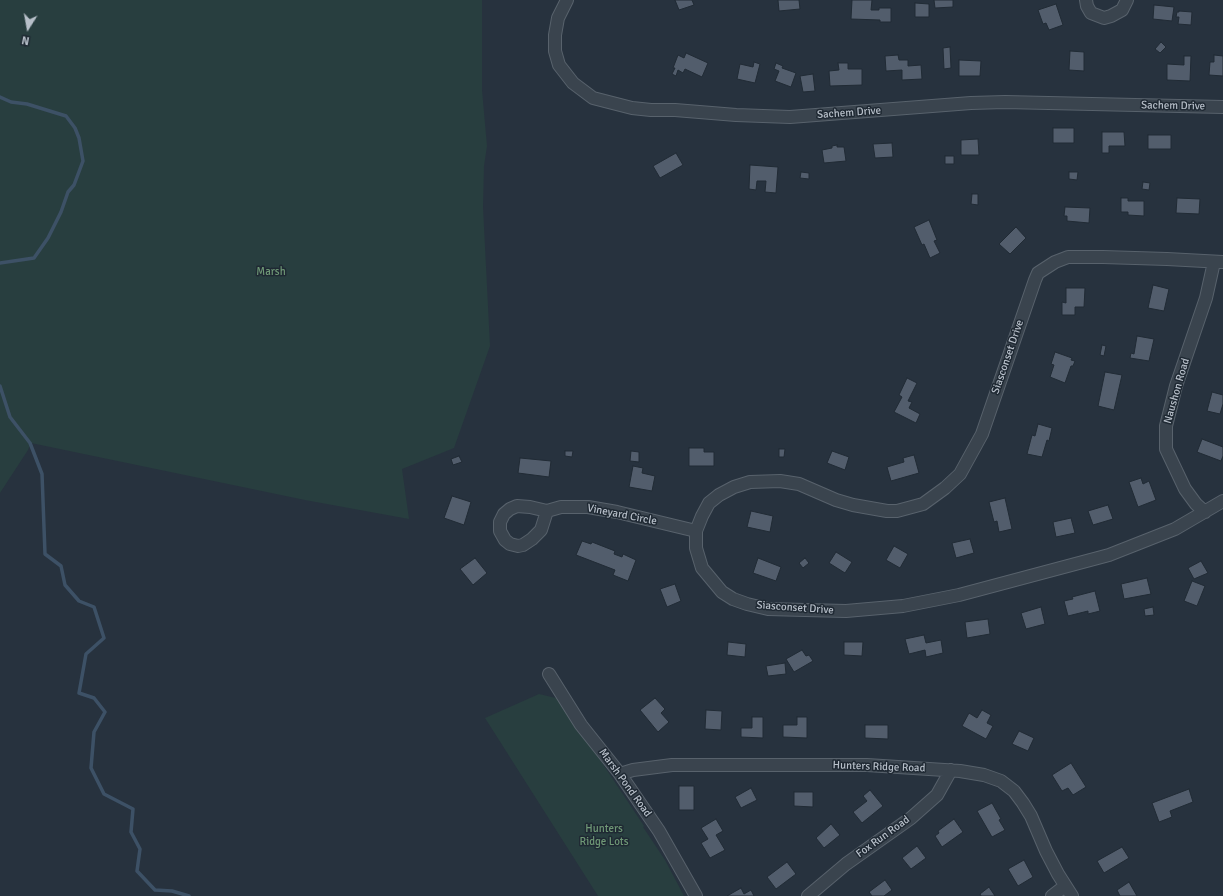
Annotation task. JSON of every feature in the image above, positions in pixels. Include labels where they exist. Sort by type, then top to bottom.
[{"type":"street","name":"Sachem Drive","points":[[567,0],[558,18],[555,35],[555,51],[559,65],[573,83],[593,98],[632,108],[790,117],[971,103],[1005,102],[1223,107]]},
{"type":"street","points":[[1086,0],[1087,6],[1091,13],[1104,18],[1122,10],[1127,0]]},
{"type":"street","name":"Siasconset Drive","points":[[1218,262],[1167,259],[1068,257],[1056,262],[1038,273],[1032,286],[982,434],[960,474],[945,488],[923,504],[898,511],[877,510],[853,505],[836,500],[799,484],[780,481],[750,482],[734,487],[719,495],[709,504],[696,531],[696,548],[702,568],[722,592],[733,599],[747,604],[768,609],[846,611],[903,606],[959,595],[1109,555],[1175,529],[1223,501]]},
{"type":"street","name":"Naushon Road","points":[[1205,512],[1196,504],[1185,489],[1166,449],[1166,426],[1176,386],[1218,262]]},
{"type":"street","name":"Vineyard Circle","points":[[547,510],[561,507],[588,507],[617,512],[696,531]]},
{"type":"street","name":"Marsh Pond Road","points":[[550,674],[581,725],[620,774],[659,831],[696,896]]},
{"type":"street","name":"Hunters Ridge Road","points":[[620,774],[633,770],[672,765],[867,765],[951,770],[984,774],[1001,781],[1014,791],[1031,816],[1046,851],[1068,891]]},
{"type":"street","name":"Fox Run Road","points":[[808,896],[846,864],[911,818],[937,795],[951,770]]},
{"type":"street","points":[[1052,896],[1068,891]]},
{"type":"green space","name":"Marsh","points":[[0,0],[482,0],[482,90],[487,146],[484,166],[483,207],[490,346],[454,448],[402,469],[409,519],[305,500],[31,443],[0,493]]},
{"type":"green space","name":"Hunters Ridge Lots","points":[[539,694],[556,698],[561,701],[644,826],[643,827],[665,860],[684,896],[598,896],[485,718]]},
{"type":"building","points":[[675,0],[692,0],[694,5],[679,10]]},
{"type":"building","points":[[778,0],[799,0],[800,9],[779,11]]},
{"type":"building","points":[[852,0],[872,0],[871,10],[891,8],[891,22],[851,19]]},
{"type":"building","points":[[934,0],[953,0],[953,7],[935,8]]},
{"type":"building","points":[[915,3],[929,4],[929,17],[915,17]]},
{"type":"building","points":[[1056,4],[1063,25],[1049,30],[1046,23],[1043,24],[1038,10]]},
{"type":"building","points":[[1154,5],[1174,7],[1172,21],[1153,19]]},
{"type":"building","points":[[1177,12],[1192,12],[1191,25],[1178,24],[1179,17],[1176,17]]},
{"type":"building","points":[[1161,42],[1166,47],[1160,53],[1155,49]]},
{"type":"building","points":[[950,47],[951,68],[944,69],[943,48]]},
{"type":"building","points":[[1070,51],[1084,52],[1084,71],[1069,70]]},
{"type":"building","points":[[686,53],[708,63],[702,77],[685,69],[683,73],[678,70],[676,76],[672,74],[678,55],[684,58]]},
{"type":"building","points":[[898,55],[899,60],[908,60],[908,66],[921,65],[922,79],[902,80],[902,70],[886,71],[885,56]]},
{"type":"building","points":[[1214,55],[1223,56],[1223,76],[1209,75],[1210,62],[1214,62]]},
{"type":"building","points":[[1184,56],[1191,56],[1190,81],[1167,80],[1167,64],[1184,65]]},
{"type":"building","points":[[959,60],[981,61],[980,76],[959,76]]},
{"type":"building","points":[[754,62],[760,64],[755,83],[737,79],[740,64],[753,67]]},
{"type":"building","points":[[776,63],[783,66],[782,68],[796,73],[791,87],[775,81],[779,71],[774,69]]},
{"type":"building","points":[[838,63],[848,63],[848,69],[862,69],[862,85],[830,86],[829,71],[839,70]]},
{"type":"building","points":[[813,74],[815,91],[803,92],[800,76]]},
{"type":"building","points":[[1053,128],[1074,128],[1074,143],[1053,143]]},
{"type":"building","points":[[1102,132],[1124,132],[1125,146],[1109,146],[1109,153],[1102,153]]},
{"type":"building","points":[[1148,135],[1171,135],[1171,149],[1148,149]]},
{"type":"building","points":[[978,139],[979,155],[961,155],[961,140]]},
{"type":"building","points":[[892,143],[893,157],[875,158],[873,144]]},
{"type":"building","points":[[837,145],[837,147],[844,147],[846,161],[824,163],[822,150],[832,148],[832,146]]},
{"type":"building","points":[[676,153],[683,165],[660,178],[653,166]]},
{"type":"building","points":[[945,156],[954,156],[954,164],[945,164]]},
{"type":"building","points":[[750,165],[778,167],[776,193],[765,192],[766,181],[757,181],[756,190],[749,189]]},
{"type":"building","points":[[801,172],[809,173],[809,179],[800,178]]},
{"type":"building","points":[[1069,172],[1078,172],[1077,180],[1069,179]]},
{"type":"building","points":[[1143,182],[1150,183],[1149,190],[1142,189]]},
{"type":"building","points":[[972,194],[978,194],[978,205],[971,204]]},
{"type":"building","points":[[1121,198],[1128,198],[1128,201],[1144,201],[1144,216],[1128,215],[1128,212],[1121,212]]},
{"type":"building","points":[[1177,198],[1200,199],[1199,214],[1176,213]]},
{"type":"building","points":[[1065,207],[1090,208],[1089,223],[1067,221],[1067,216],[1064,216]]},
{"type":"building","points":[[929,220],[937,240],[934,241],[940,253],[930,258],[914,227]]},
{"type":"building","points":[[1016,227],[1026,238],[1010,254],[999,244]]},
{"type":"building","points":[[1153,285],[1169,289],[1164,311],[1148,308]]},
{"type":"building","points":[[1066,288],[1085,288],[1084,307],[1075,307],[1075,315],[1062,315],[1062,302],[1066,303]]},
{"type":"building","points":[[1137,336],[1154,339],[1149,361],[1130,358],[1131,353],[1134,354]]},
{"type":"building","points":[[1102,345],[1106,346],[1104,356],[1100,355]]},
{"type":"building","points":[[1055,352],[1072,358],[1071,360],[1075,361],[1073,366],[1071,366],[1065,383],[1050,377],[1054,365],[1051,364]]},
{"type":"building","points":[[1105,372],[1122,375],[1114,410],[1098,406]]},
{"type":"building","points":[[907,378],[917,383],[908,401],[912,402],[909,408],[920,414],[916,423],[894,412],[902,397],[899,395]]},
{"type":"building","points":[[1212,392],[1223,395],[1223,404],[1220,414],[1207,411]]},
{"type":"building","points":[[1038,424],[1052,428],[1049,441],[1047,440],[1042,457],[1027,454],[1032,435],[1035,436]]},
{"type":"building","points":[[1202,439],[1223,447],[1223,456],[1221,461],[1197,452]]},
{"type":"building","points":[[689,448],[704,448],[704,452],[714,452],[714,466],[689,466]]},
{"type":"building","points":[[779,449],[785,449],[784,457],[779,457]]},
{"type":"building","points":[[565,451],[573,451],[572,457],[565,456]]},
{"type":"building","points":[[631,451],[639,452],[639,462],[630,461]]},
{"type":"building","points":[[832,451],[849,457],[845,470],[827,463]]},
{"type":"building","points":[[914,455],[919,473],[891,481],[887,467],[904,462],[903,458]]},
{"type":"building","points":[[459,456],[462,462],[453,465],[451,459]]},
{"type":"building","points":[[520,458],[551,461],[549,477],[518,473]]},
{"type":"building","points":[[633,466],[643,468],[642,473],[655,476],[652,491],[629,487]]},
{"type":"building","points":[[1141,478],[1143,484],[1149,481],[1156,500],[1138,507],[1129,482]]},
{"type":"building","points":[[452,496],[471,502],[464,525],[444,518]]},
{"type":"building","points":[[1005,498],[1012,529],[999,532],[997,521],[994,522],[989,502]]},
{"type":"building","points":[[1108,505],[1113,519],[1093,525],[1088,511]]},
{"type":"building","points":[[751,511],[773,516],[770,532],[747,527]]},
{"type":"building","points":[[1071,518],[1075,533],[1056,537],[1053,522]]},
{"type":"building","points":[[970,539],[974,553],[956,558],[952,543]]},
{"type":"building","points":[[582,541],[591,544],[592,542],[615,551],[614,554],[622,557],[623,554],[636,560],[628,581],[613,575],[615,570],[576,555]]},
{"type":"building","points":[[894,546],[908,554],[900,568],[886,560]]},
{"type":"building","points":[[836,552],[852,562],[845,573],[829,563]]},
{"type":"building","points":[[475,558],[487,573],[473,585],[460,569]]},
{"type":"building","points":[[758,558],[781,567],[776,581],[753,573]]},
{"type":"building","points":[[805,558],[809,563],[803,568],[799,563]]},
{"type":"building","points":[[1201,561],[1208,573],[1194,579],[1188,568]]},
{"type":"building","points":[[1147,578],[1151,594],[1124,599],[1121,584]]},
{"type":"building","points":[[1192,581],[1205,586],[1197,606],[1184,601]]},
{"type":"building","points":[[675,584],[681,601],[667,607],[660,589]]},
{"type":"building","points":[[1095,591],[1100,611],[1088,614],[1088,611],[1068,616],[1064,601],[1073,599],[1072,597]]},
{"type":"building","points":[[1041,607],[1045,624],[1026,629],[1021,613]]},
{"type":"building","points":[[1153,607],[1154,615],[1145,616],[1144,609]]},
{"type":"building","points":[[988,619],[990,634],[967,638],[965,622]]},
{"type":"building","points":[[924,635],[926,643],[941,640],[943,653],[926,657],[925,650],[909,654],[905,639]]},
{"type":"building","points":[[728,642],[746,644],[745,657],[727,655]]},
{"type":"building","points":[[844,642],[863,642],[862,656],[844,655]]},
{"type":"building","points":[[802,650],[806,656],[809,655],[813,661],[794,672],[786,659]]},
{"type":"building","points":[[785,663],[786,674],[768,676],[766,666]]},
{"type":"building","points":[[655,698],[665,709],[661,713],[669,722],[658,732],[640,710]]},
{"type":"building","points":[[706,710],[722,711],[721,730],[705,729]]},
{"type":"building","points":[[982,710],[991,715],[987,723],[993,726],[986,739],[962,726],[969,713],[977,718]]},
{"type":"building","points":[[752,717],[763,717],[763,738],[741,737],[741,728],[752,728]]},
{"type":"building","points":[[797,717],[807,717],[807,738],[783,737],[783,725],[797,725]]},
{"type":"building","points":[[865,725],[888,725],[888,739],[865,738]]},
{"type":"building","points":[[1019,731],[1034,738],[1028,751],[1012,744]]},
{"type":"building","points":[[1071,763],[1086,787],[1073,795],[1068,788],[1062,791],[1052,775]]},
{"type":"building","points":[[679,786],[694,786],[694,810],[679,810]]},
{"type":"building","points":[[751,788],[757,800],[741,808],[735,797]]},
{"type":"building","points":[[1189,789],[1193,802],[1170,811],[1172,817],[1159,822],[1152,803]]},
{"type":"building","points":[[870,790],[883,806],[862,823],[853,812],[867,801],[863,796]]},
{"type":"building","points":[[794,792],[813,792],[813,807],[794,806]]},
{"type":"building","points":[[992,803],[1005,830],[992,837],[977,811]]},
{"type":"building","points":[[716,819],[723,831],[716,835],[725,850],[710,858],[701,843],[708,839],[701,828]]},
{"type":"building","points":[[954,819],[963,832],[942,847],[935,836],[939,833],[938,831]]},
{"type":"building","points":[[831,824],[840,835],[824,848],[816,838]]},
{"type":"building","points":[[917,846],[926,858],[911,869],[902,858]]},
{"type":"building","points":[[1122,847],[1129,858],[1104,873],[1097,861]]},
{"type":"building","points":[[1024,860],[1033,877],[1018,886],[1008,869]]},
{"type":"building","points":[[787,862],[796,874],[776,889],[767,877]]},
{"type":"building","points":[[885,880],[892,890],[884,896],[872,896],[869,892]]},
{"type":"building","points":[[1129,882],[1137,896],[1120,896],[1117,890]]},
{"type":"building","points":[[989,887],[995,896],[981,896],[980,894]]},
{"type":"building","points":[[741,888],[744,894],[751,890],[754,896],[727,896]]},
{"type":"waterway","points":[[0,97],[11,102],[27,104],[66,116],[75,128],[79,138],[83,161],[74,185],[68,192],[61,212],[48,238],[34,258],[0,263]]},
{"type":"waterway","points":[[0,386],[10,417],[30,443],[42,474],[45,554],[61,566],[65,585],[79,601],[94,607],[104,638],[86,654],[79,693],[94,698],[105,712],[94,732],[91,768],[104,794],[133,809],[131,832],[140,849],[137,871],[155,890],[172,891],[189,896]]}]
